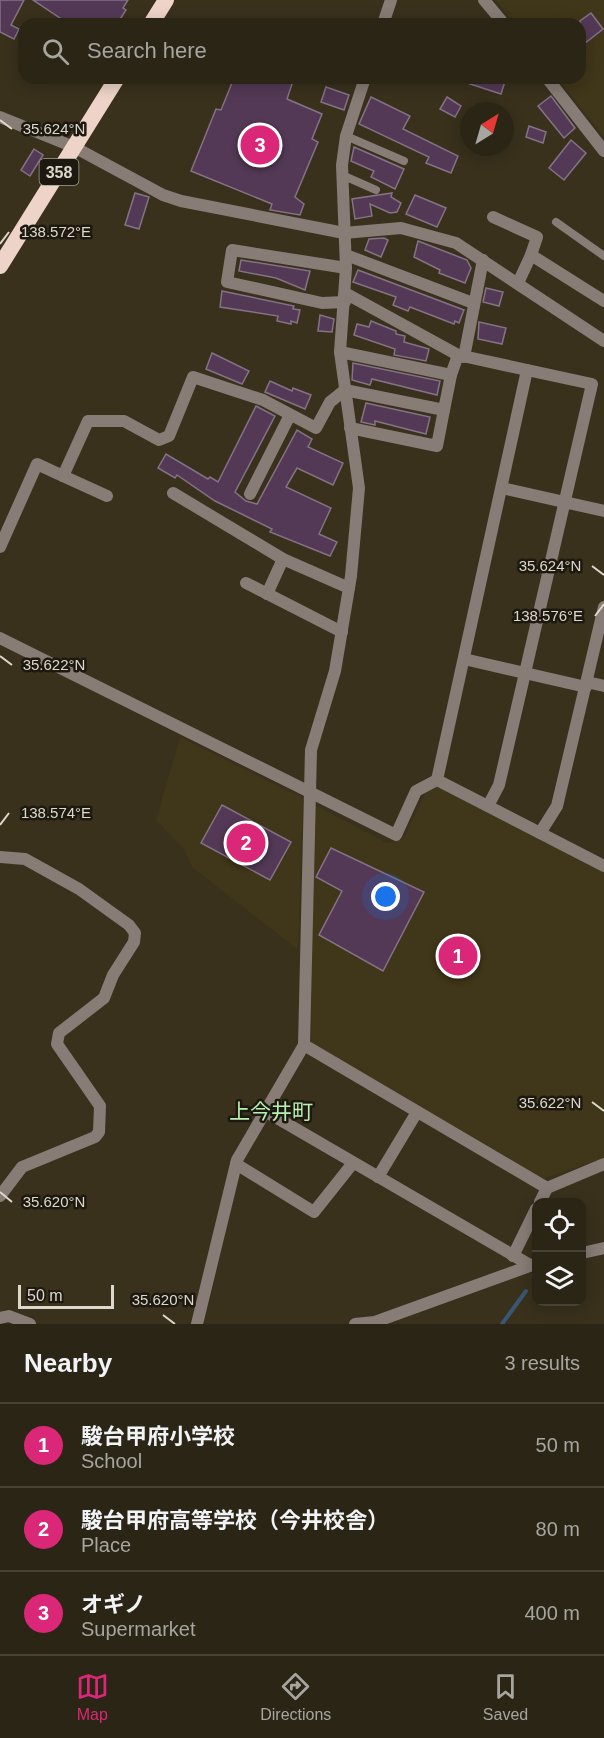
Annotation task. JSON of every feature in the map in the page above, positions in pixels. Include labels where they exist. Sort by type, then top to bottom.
[{"type":"highway","points":[[155,18],[166,0]]},
{"type":"highway","name":"358","points":[[0,266],[113,84]]},
{"type":"street","points":[[385,18],[391,0]]},
{"type":"street","points":[[485,0],[499,18]]},
{"type":"street","points":[[197,1324],[236,1164],[304,1045],[311,750],[335,671],[349,588],[359,488],[340,352],[346,261],[342,152],[363,84]]},
{"type":"street","points":[[552,84],[604,151]]},
{"type":"street","points":[[0,117],[74,147],[163,195],[181,201],[344,233],[401,228],[456,243],[604,341]]},
{"type":"street","points":[[493,216],[537,237],[518,283]]},
{"type":"street","points":[[473,303],[346,261],[232,249],[227,282],[322,303],[345,298],[461,356],[592,384],[499,785],[488,806]]},
{"type":"street","points":[[531,255],[604,301]]},
{"type":"street","points":[[350,428],[437,446],[451,375],[461,356],[483,260]]},
{"type":"street","points":[[340,352],[451,375]]},
{"type":"street","points":[[0,638],[396,835],[416,791],[437,780],[527,370]]},
{"type":"street","points":[[63,476],[88,421],[124,421],[159,440],[169,436],[193,377],[263,400],[316,428],[330,402],[345,390]]},
{"type":"street","points":[[345,390],[444,410]]},
{"type":"street","points":[[250,494],[290,415]]},
{"type":"street","points":[[0,547],[37,465],[107,496]]},
{"type":"street","points":[[502,488],[604,511]]},
{"type":"street","points":[[173,493],[283,559],[349,588]]},
{"type":"street","points":[[267,594],[283,559]]},
{"type":"street","points":[[246,583],[342,632]]},
{"type":"street","points":[[540,832],[557,806],[604,607]]},
{"type":"street","points":[[464,659],[525,673],[604,686]]},
{"type":"street","points":[[437,780],[603,862]]},
{"type":"street","points":[[0,857],[25,859],[79,889],[129,925],[135,933],[134,942],[113,975],[104,998],[59,1033],[57,1044],[100,1106],[99,1132],[95,1137],[22,1167],[0,1196]]},
{"type":"street","points":[[304,1045],[547,1188]]},
{"type":"street","points":[[265,1111],[513,1256],[532,1265]]},
{"type":"street","points":[[378,1177],[417,1112]]},
{"type":"street","points":[[236,1164],[314,1212],[353,1163]]},
{"type":"street","points":[[542,1198],[547,1188],[604,1164]]},
{"type":"street","points":[[513,1256],[532,1219]]},
{"type":"street","points":[[586,1252],[604,1248]]},
{"type":"street","points":[[355,1324],[375,1322],[532,1265]]},
{"type":"street","points":[[0,1318],[9,1316],[30,1324]]},
{"type":"lane","points":[[346,136],[404,161]]},
{"type":"lane","points":[[342,175],[376,190]]},
{"type":"lane","points":[[556,222],[604,256]]},
{"type":"shaded area","points":[[496,0],[604,0],[604,137],[562,84],[586,84],[586,18],[510,18]]},
{"type":"shaded area","points":[[180,737],[303,798],[298,950],[192,867],[184,849],[156,820]]},
{"type":"shaded area","points":[[438,787],[604,867],[604,1158],[541,1179],[311,1045],[313,804],[387,843],[403,839],[426,792]]},
{"type":"building","points":[[0,0],[24,0],[11,25],[18,28],[14,39],[0,32]]},
{"type":"building","points":[[33,0],[128,0],[123,8],[126,10],[121,18],[60,18]]},
{"type":"building","points":[[591,13],[603,29],[586,42],[586,18],[584,18]]},
{"type":"building","points":[[232,84],[292,84],[287,99],[322,114],[312,139],[318,142],[295,197],[304,204],[300,215],[270,210],[272,204],[191,171],[216,109],[221,110]]},
{"type":"building","points":[[470,84],[504,84],[501,94]]},
{"type":"building","points":[[326,87],[349,95],[344,110],[321,102]]},
{"type":"building","points":[[551,96],[575,128],[564,138],[538,106]]},
{"type":"building","points":[[371,97],[410,116],[403,129],[458,156],[451,173],[426,163],[429,157],[359,124]]},
{"type":"building","points":[[447,97],[460,105],[455,117],[440,109]]},
{"type":"building","points":[[529,126],[546,132],[543,143],[526,137]]},
{"type":"building","points":[[571,140],[586,153],[564,180],[549,168]]},
{"type":"building","points":[[354,147],[404,169],[395,189],[371,177],[374,171],[351,161]]},
{"type":"building","points":[[34,149],[43,155],[30,176],[21,170]]},
{"type":"building","points":[[135,193],[149,197],[139,229],[125,225]]},
{"type":"building","points":[[392,193],[391,197],[401,203],[397,212],[390,213],[370,204],[372,216],[355,219],[352,199]]},
{"type":"building","points":[[415,195],[446,208],[437,227],[406,214]]},
{"type":"building","points":[[369,239],[388,240],[381,257],[365,250]]},
{"type":"building","points":[[418,241],[467,260],[471,268],[465,283],[439,273],[440,270],[414,257]]},
{"type":"building","points":[[241,260],[310,271],[305,290],[276,278],[239,271]]},
{"type":"building","points":[[358,270],[464,310],[459,323],[455,321],[454,324],[410,307],[408,311],[393,305],[396,297],[353,282]]},
{"type":"building","points":[[486,288],[503,292],[499,306],[483,302]]},
{"type":"building","points":[[222,291],[294,306],[293,309],[300,310],[297,323],[277,321],[278,316],[220,307]]},
{"type":"building","points":[[320,315],[334,319],[332,332],[318,331]]},
{"type":"building","points":[[371,321],[396,331],[396,334],[405,336],[404,342],[429,349],[426,361],[394,355],[395,349],[354,335],[357,324],[369,327]]},
{"type":"building","points":[[479,322],[506,328],[502,344],[478,339]]},
{"type":"building","points":[[212,353],[249,371],[242,384],[206,369]]},
{"type":"building","points":[[353,363],[440,381],[437,395],[372,379],[370,385],[352,380]]},
{"type":"building","points":[[270,381],[292,391],[293,388],[311,395],[305,409],[265,392]]},
{"type":"building","points":[[366,403],[430,417],[426,434],[375,421],[375,425],[361,422]]},
{"type":"building","points":[[256,406],[275,416],[235,492],[246,501],[257,504],[297,430],[312,439],[308,447],[343,463],[333,485],[297,468],[286,487],[331,508],[319,534],[337,542],[330,556],[270,532],[272,529],[215,501],[177,475],[175,478],[158,468],[166,454],[208,479],[210,477],[218,482]]},
{"type":"building","points":[[222,805],[291,842],[270,880],[201,843]]},
{"type":"building","points":[[331,848],[424,892],[383,971],[319,935],[342,891],[316,877]]},
{"type":"waterway","points":[[502,1324],[526,1291]]},
{"type":"place","name":"オギノ","points":[[260,145]]},
{"type":"place","name":"駿台甲府高等学校（今井校舎）","points":[[246,843]]},
{"type":"place","name":"駿台甲府小学校","points":[[458,956]]},
{"type":"district","name":"上今井町","points":[[271,1111]]}]
